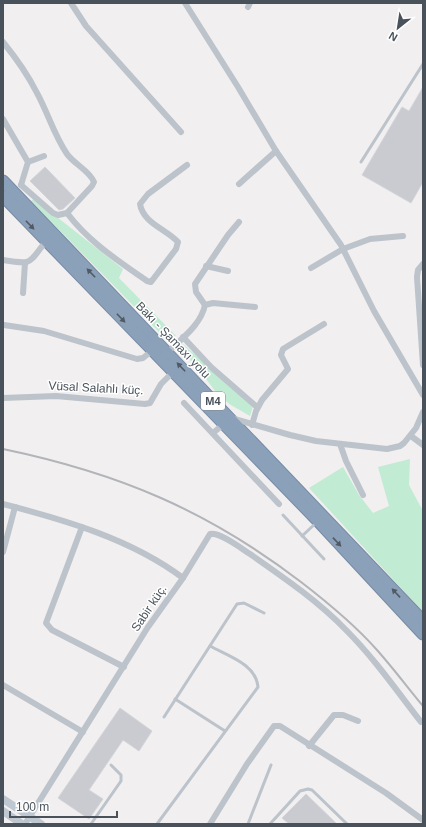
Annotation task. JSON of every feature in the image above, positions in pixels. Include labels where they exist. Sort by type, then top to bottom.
[{"type":"highway","name":"Bakı - Şamaxı yolu","points":[[3,181],[167,352],[226,421],[423,634]]},
{"type":"highway","name":"Bakı - Şamaxı yolu","points":[[12,191],[46,241],[173,372],[226,421],[423,621]]},
{"type":"main road","points":[[3,799],[41,824]]},
{"type":"main road","points":[[3,811],[23,824]]},
{"type":"street","points":[[71,3],[86,26],[180,132]]},
{"type":"street","points":[[185,3],[276,151],[343,249],[374,312],[423,395]]},
{"type":"street","points":[[3,42],[14,56],[37,93],[59,142],[72,161],[92,177],[94,182],[67,213],[58,215],[12,191],[28,162],[44,156]]},
{"type":"street","points":[[3,119],[28,162]]},
{"type":"street","points":[[239,184],[276,151]]},
{"type":"street","points":[[67,213],[76,226],[100,248],[146,281],[151,282],[176,249],[178,242],[145,217],[141,210],[140,204],[148,194],[187,165]]},
{"type":"street","points":[[205,305],[196,292],[195,284],[206,266],[239,222]]},
{"type":"street","points":[[311,268],[343,249],[370,239],[402,236]]},
{"type":"street","points":[[3,260],[25,263],[30,261],[46,241]]},
{"type":"street","points":[[23,293],[25,263]]},
{"type":"street","points":[[423,264],[418,270],[417,277],[423,365]]},
{"type":"street","points":[[206,266],[228,271]]},
{"type":"street","points":[[205,305],[213,303],[255,307]]},
{"type":"street","points":[[167,352],[200,319],[205,305]]},
{"type":"street","points":[[252,425],[257,407],[288,369],[281,355],[283,349],[324,324]]},
{"type":"street","points":[[4,325],[44,331],[137,359],[143,358],[153,350]]},
{"type":"street","points":[[183,337],[211,367],[257,407]]},
{"type":"street","name":"Vüsal Salahlı küç.","points":[[3,398],[56,396],[145,404],[150,402],[162,384],[173,372]]},
{"type":"street","points":[[184,403],[279,504]]},
{"type":"street","points":[[213,433],[226,421],[252,425],[316,441],[387,449],[400,446],[411,436],[423,412]]},
{"type":"street","points":[[411,436],[423,445]]},
{"type":"street","points":[[340,444],[346,461],[363,495]]},
{"type":"street","name":"Sabir küç.","points":[[3,504],[82,527],[143,553],[182,578],[148,627],[30,816],[23,824]]},
{"type":"street","points":[[3,552],[15,507]]},
{"type":"street","points":[[82,527],[46,623],[52,630],[124,667]]},
{"type":"street","points":[[182,578],[210,534],[218,535],[238,546],[317,604],[346,629],[421,722]]},
{"type":"street","points":[[3,685],[83,732]]},
{"type":"street","points":[[309,746],[334,715],[343,715],[358,721]]},
{"type":"street","points":[[210,824],[274,726],[280,726],[386,794],[423,820]]},
{"type":"lane","points":[[361,162],[423,64]]},
{"type":"lane","points":[[282,516],[324,558]]},
{"type":"lane","points":[[302,536],[318,521]]},
{"type":"lane","points":[[164,717],[237,604],[244,603],[264,613]]},
{"type":"lane","points":[[157,824],[258,687],[257,680],[252,671],[210,646]]},
{"type":"lane","points":[[175,699],[225,731]]},
{"type":"lane","points":[[248,824],[271,765]]},
{"type":"lane","points":[[91,824],[121,781],[121,775],[111,766]]},
{"type":"lane","points":[[271,824],[300,791],[308,789],[312,790],[347,824]]},
{"type":"green space","points":[[34,199],[123,269],[119,278],[176,336],[163,336],[31,201]]},
{"type":"green space","points":[[183,344],[253,406],[250,416],[231,405],[218,395],[195,364],[178,350]]},
{"type":"green space","points":[[410,459],[409,485],[423,511],[423,612],[309,488],[343,467],[359,495],[373,513],[389,506],[378,467]]},
{"type":"building","points":[[423,87],[423,182],[411,203],[362,175],[402,107],[409,111]]},
{"type":"building","points":[[45,167],[75,198],[63,209],[59,210],[30,181]]},
{"type":"building","points":[[120,708],[152,731],[139,751],[123,740],[89,790],[103,799],[89,819],[58,798]]},
{"type":"building","points":[[306,794],[337,824],[289,824],[282,818]]},
{"type":"railway","points":[[3,449],[85,470],[123,483],[160,498],[231,534],[301,582],[340,614],[377,650],[423,706]]}]
